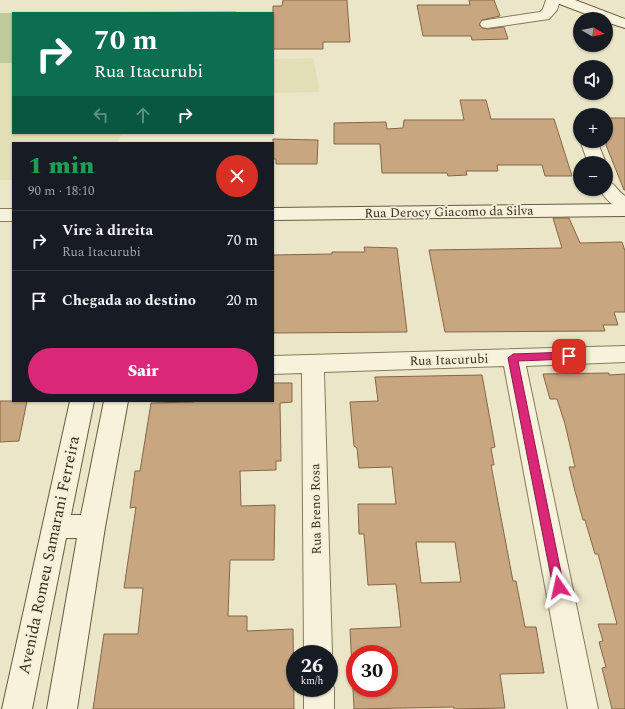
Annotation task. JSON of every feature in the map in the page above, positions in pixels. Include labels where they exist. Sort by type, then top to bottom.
[{"type":"street","points":[[562,0],[625,24]]},
{"type":"street","points":[[487,24],[544,16],[552,5]]},
{"type":"street","points":[[613,196],[625,204]]},
{"type":"street","name":"Rua Derocy Giacomo da Silva","points":[[274,214],[625,210]]},
{"type":"street","points":[[0,215],[12,215]]},
{"type":"street","name":"Rua Itacurubi","points":[[274,365],[625,354]]},
{"type":"street","points":[[513,358],[583,709]]},
{"type":"street","name":"Rua Breno Rosa","points":[[313,364],[318,645]]},
{"type":"street","name":"Avenida Romeu Samarani Ferreira","points":[[17,709],[82,402]]},
{"type":"street","points":[[62,709],[92,527],[116,402]]},
{"type":"street","points":[[55,526],[92,527]]},
{"type":"street","points":[[319,697],[320,709]]},
{"type":"shaded area","points":[[313,58],[320,92],[274,93],[274,59]]},
{"type":"shaded area","points":[[0,63],[12,63],[12,134],[122,134],[118,142],[12,142],[12,180],[0,180]]},
{"type":"green space","points":[[236,11],[236,12],[118,12]]},
{"type":"green space","points":[[0,13],[12,13],[12,63],[0,63]]},
{"type":"building","points":[[283,0],[347,0],[350,42],[323,42],[323,49],[274,49],[273,6],[282,6]]},
{"type":"building","points":[[469,0],[494,0],[500,16],[482,20],[479,25],[482,28],[487,29],[504,27],[508,39],[472,40],[471,36],[423,36],[417,5],[470,5]]},
{"type":"building","points":[[460,100],[486,100],[491,119],[554,119],[572,176],[545,176],[542,165],[497,165],[498,171],[466,171],[467,175],[448,176],[447,173],[382,173],[380,144],[334,144],[334,123],[386,122],[387,129],[403,128],[404,120],[464,120]]},
{"type":"building","points":[[613,118],[625,118],[625,190],[613,162],[613,156],[610,156],[607,148],[613,148]]},
{"type":"building","points":[[273,139],[318,140],[317,164],[276,164],[276,159],[274,159]]},
{"type":"building","points":[[553,218],[569,218],[580,243],[622,242],[625,251],[625,312],[614,312],[618,325],[603,325],[605,331],[445,332],[429,250],[562,248]]},
{"type":"building","points":[[364,247],[397,248],[407,332],[274,333],[274,255],[365,252]]},
{"type":"building","points":[[609,373],[609,375],[625,374],[625,709],[612,709],[602,668],[606,667],[599,642],[603,641],[598,624],[617,624],[598,554],[595,554],[575,491],[569,467],[575,467],[565,424],[557,399],[550,399],[543,374]]},
{"type":"building","points":[[482,375],[495,447],[491,448],[494,465],[491,465],[513,581],[516,581],[525,627],[536,627],[544,673],[500,674],[505,708],[454,709],[454,707],[354,709],[353,697],[398,697],[398,645],[351,645],[350,629],[401,627],[396,584],[368,585],[364,534],[359,534],[358,504],[396,504],[392,467],[359,468],[357,448],[354,446],[350,402],[378,401],[375,377]],"holes":[[[416,542],[455,542],[461,582],[421,583]]]},
{"type":"building","points":[[274,383],[292,383],[292,402],[280,403],[281,461],[276,461],[276,470],[240,471],[241,506],[275,505],[274,560],[230,560],[228,616],[247,616],[247,631],[293,629],[293,645],[286,645],[286,697],[294,697],[294,709],[93,709],[104,634],[138,634],[143,588],[124,588],[136,507],[130,508],[135,471],[140,471],[151,403],[274,402]]},
{"type":"building","points":[[0,401],[27,402],[19,441],[0,442]]},
{"type":"route","points":[[559,587],[513,358],[569,356]]}]
